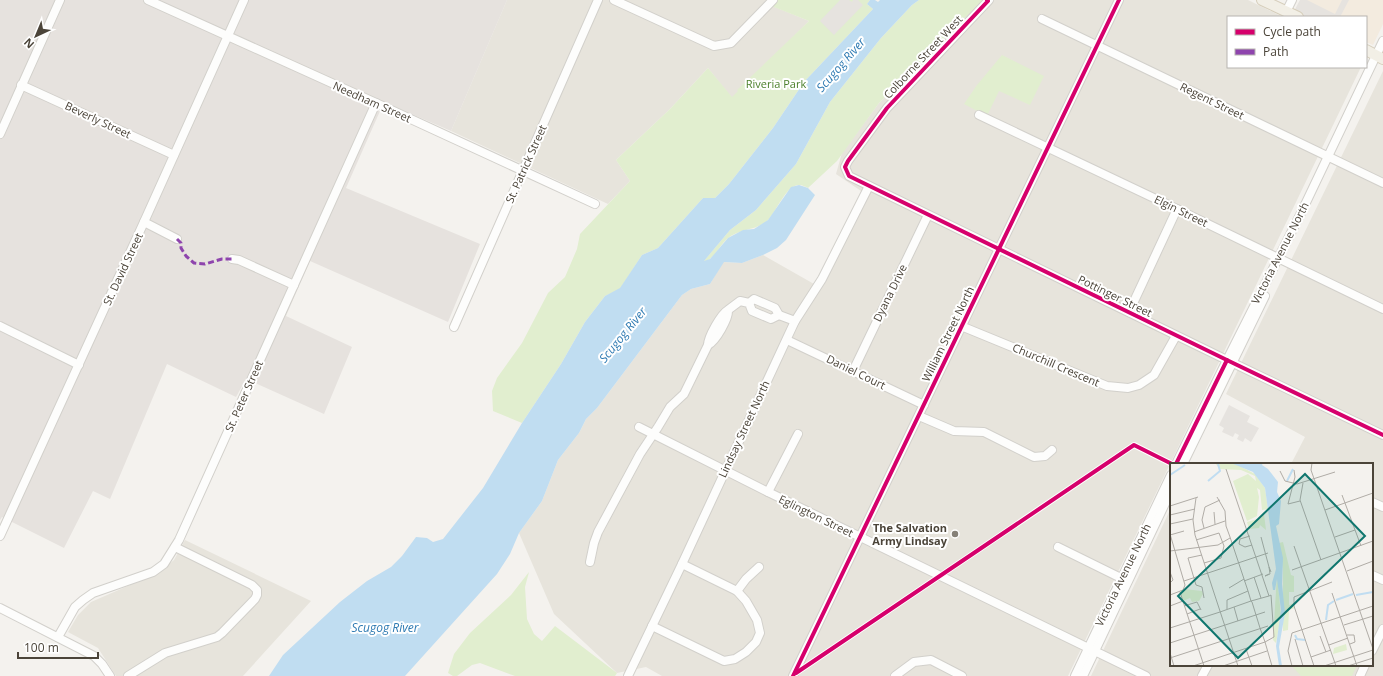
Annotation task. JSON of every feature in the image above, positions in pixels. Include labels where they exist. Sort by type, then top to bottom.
[{"type":"main road","points":[[1262,0],[1296,16]]},
{"type":"main road","points":[[1367,50],[1381,56]]},
{"type":"street","points":[[0,134],[60,0]]},
{"type":"street","name":"Needham Street","points":[[148,0],[596,204]]},
{"type":"street","name":"St. David Street","points":[[0,536],[244,0]]},
{"type":"street","name":"St. Patrick Street","points":[[454,327],[598,0]]},
{"type":"street","points":[[614,0],[714,46],[731,43],[773,0]]},
{"type":"street","name":"Colborne Street West","points":[[845,167],[887,108],[989,0]]},
{"type":"street","name":"William Street North","points":[[793,676],[1119,0]]},
{"type":"street","points":[[1286,12],[1292,0]]},
{"type":"street","name":"Regent Street","points":[[1042,19],[1383,183]]},
{"type":"street","name":"Victoria Avenue North","points":[[1183,463],[1230,362],[1353,110],[1381,56],[1383,41]]},
{"type":"street","name":"Beverly Street","points":[[21,85],[174,155]]},
{"type":"street","name":"St. Peter Street","points":[[58,637],[60,631],[75,607],[83,600],[93,593],[153,572],[164,564],[175,547],[376,103]]},
{"type":"street","name":"Elgin Street","points":[[979,115],[1178,209],[1383,309]]},
{"type":"street","name":"Pottinger Street","points":[[845,167],[849,176],[869,186],[1383,435]]},
{"type":"street","name":"Lindsay Street North","points":[[628,676],[795,321],[822,279],[869,186]]},
{"type":"street","points":[[1129,312],[1178,209]]},
{"type":"street","name":"Dyana Drive","points":[[853,371],[928,215]]},
{"type":"street","points":[[144,222],[177,239]]},
{"type":"street","points":[[232,259],[239,260],[294,285]]},
{"type":"street","points":[[749,303],[754,299],[775,308],[779,315],[795,321]]},
{"type":"street","points":[[590,562],[594,543],[601,526],[640,454],[670,407],[684,394],[708,345],[713,342],[718,329],[728,315],[728,310],[740,301],[749,303]]},
{"type":"street","points":[[749,303],[752,311],[771,319],[779,315]]},
{"type":"street","points":[[0,326],[78,365]]},
{"type":"street","name":"Churchill Crescent","points":[[961,326],[1107,386],[1128,388],[1139,385],[1154,375],[1176,336]]},
{"type":"street","name":"Daniel Court","points":[[787,340],[924,405]]},
{"type":"street","name":"Victoria Avenue North","points":[[1177,463],[1230,362]]},
{"type":"street","points":[[918,416],[954,431],[984,432],[1034,457],[1045,456],[1052,450]]},
{"type":"street","name":"Eglington Street","points":[[639,427],[768,492],[1146,676]]},
{"type":"street","points":[[768,492],[798,434]]},
{"type":"street","name":"Victoria Avenue North","points":[[1083,676],[1092,650],[1167,494],[1170,480]]},
{"type":"street","points":[[1373,502],[1383,507]]},
{"type":"street","points":[[128,676],[165,653],[217,637],[255,600],[257,595],[256,590],[252,585],[175,547]]},
{"type":"street","points":[[1058,547],[1125,580]]},
{"type":"street","points":[[652,626],[724,661],[735,659],[746,652],[756,642],[760,633],[757,620],[746,601],[737,591],[682,564]]},
{"type":"street","points":[[737,591],[746,579],[759,567]]},
{"type":"street","points":[[1373,575],[1383,580]]},
{"type":"street","points":[[0,608],[98,658],[110,676]]},
{"type":"street","points":[[1373,649],[1383,629]]},
{"type":"street","name":"Victoria Avenue North","points":[[1075,676],[1092,650]]},
{"type":"street","points":[[895,676],[914,662],[931,660],[962,676]]},
{"type":"street","points":[[1202,676],[1207,666]]},
{"type":"street","points":[[1360,676],[1365,666]]},
{"type":"shaded area","points":[[0,0],[507,0],[451,131],[384,102],[346,188],[480,244],[448,322],[310,261],[286,316],[352,347],[324,414],[246,379],[236,397],[167,364],[110,499],[93,491],[64,548],[2,517],[0,520]]},
{"type":"shaded area","points":[[507,0],[773,0],[770,5],[809,21],[732,98],[708,68],[670,109],[616,160],[630,181],[608,204],[451,131]]},
{"type":"shaded area","points":[[840,0],[849,0],[852,2],[853,0],[858,0],[863,5],[834,35],[820,21]]},
{"type":"shaded area","points":[[983,0],[1248,0],[1281,16],[1227,16],[1227,68],[1361,68],[1068,676],[662,676],[646,667],[617,673],[554,614],[519,533],[542,501],[558,460],[579,433],[586,419],[597,408],[682,295],[691,289],[710,284],[723,262],[742,263],[763,255],[814,284],[864,193],[836,174],[842,153],[879,103]]},
{"type":"shaded area","points":[[1300,0],[1307,0],[1335,14],[1342,0],[1349,0],[1341,16],[1299,16],[1293,13]]},
{"type":"shaded area","points":[[1302,0],[1383,0],[1383,24],[1373,45],[1367,42],[1367,16],[1314,16]]},
{"type":"shaded area","points":[[1383,71],[1383,676],[1091,676],[1170,510],[1170,666],[1373,666],[1373,463],[1292,463],[1305,437],[1226,394]]},
{"type":"shaded area","points":[[1229,405],[1250,416],[1247,422],[1259,428],[1251,442],[1245,438],[1243,442],[1237,439],[1239,435],[1235,433],[1233,437],[1222,432],[1224,428],[1219,425]]},
{"type":"shaded area","points":[[185,540],[311,601],[243,676],[116,676],[98,648],[68,632],[78,615],[91,602],[160,572],[174,560]]},
{"type":"green space","name":"Riveria Park","points":[[773,0],[870,0],[867,4],[873,9],[804,82],[773,128],[729,184],[715,198],[703,198],[658,248],[642,255],[620,289],[605,296],[585,322],[561,364],[522,423],[493,411],[492,391],[497,378],[522,343],[548,293],[565,277],[577,249],[580,234],[630,181],[616,160],[670,109],[708,68],[732,97],[738,91],[737,90],[809,21],[769,5]]},
{"type":"green space","points":[[919,0],[983,0],[879,103],[837,161],[808,188],[800,185],[791,188],[764,224],[732,235],[710,259],[703,262],[730,230],[756,210],[796,164],[830,102],[881,38],[912,5]]},
{"type":"green space","points":[[1002,55],[1044,76],[1030,105],[999,91],[987,116],[964,104],[977,85]]},
{"type":"green space","points":[[529,572],[525,587],[527,619],[534,634],[542,641],[555,626],[617,673],[615,676],[515,676],[480,663],[472,665],[457,676],[453,676],[448,673],[454,654],[470,633],[511,595]]},
{"type":"green space","points":[[1292,666],[1357,666],[1352,676],[1301,676]]},
{"type":"water","name":"Scugog River","points":[[870,0],[875,0],[878,2],[880,0],[919,0],[912,5],[881,38],[830,102],[796,164],[756,210],[730,230],[704,261],[710,259],[728,238],[743,230],[754,229],[768,220],[791,187],[799,185],[808,188],[815,195],[786,240],[777,248],[742,263],[724,262],[710,284],[691,289],[682,295],[597,408],[586,419],[579,433],[558,460],[542,501],[519,533],[510,554],[497,574],[405,676],[269,676],[283,655],[340,602],[367,581],[391,567],[402,556],[416,537],[427,538],[433,542],[443,539],[483,488],[522,423],[561,364],[585,322],[605,296],[620,288],[642,255],[658,248],[703,198],[715,198],[729,184],[773,128],[804,82],[873,9],[867,4]]},
{"type":"marked path","points":[[177,239],[181,243],[181,248],[186,256],[194,263],[205,264],[222,259],[232,259]]},
{"type":"cycle path","points":[[987,0],[988,1],[887,108],[848,161],[845,167],[849,176],[1383,435]]},
{"type":"cycle path","points":[[793,676],[1119,0]]},
{"type":"cycle path","points":[[1176,463],[1227,360]]},
{"type":"cycle path","points":[[796,673],[1134,445],[1170,463]]},
{"type":"place","name":"The Salvation Army Lindsay","points":[[955,534]]}]
